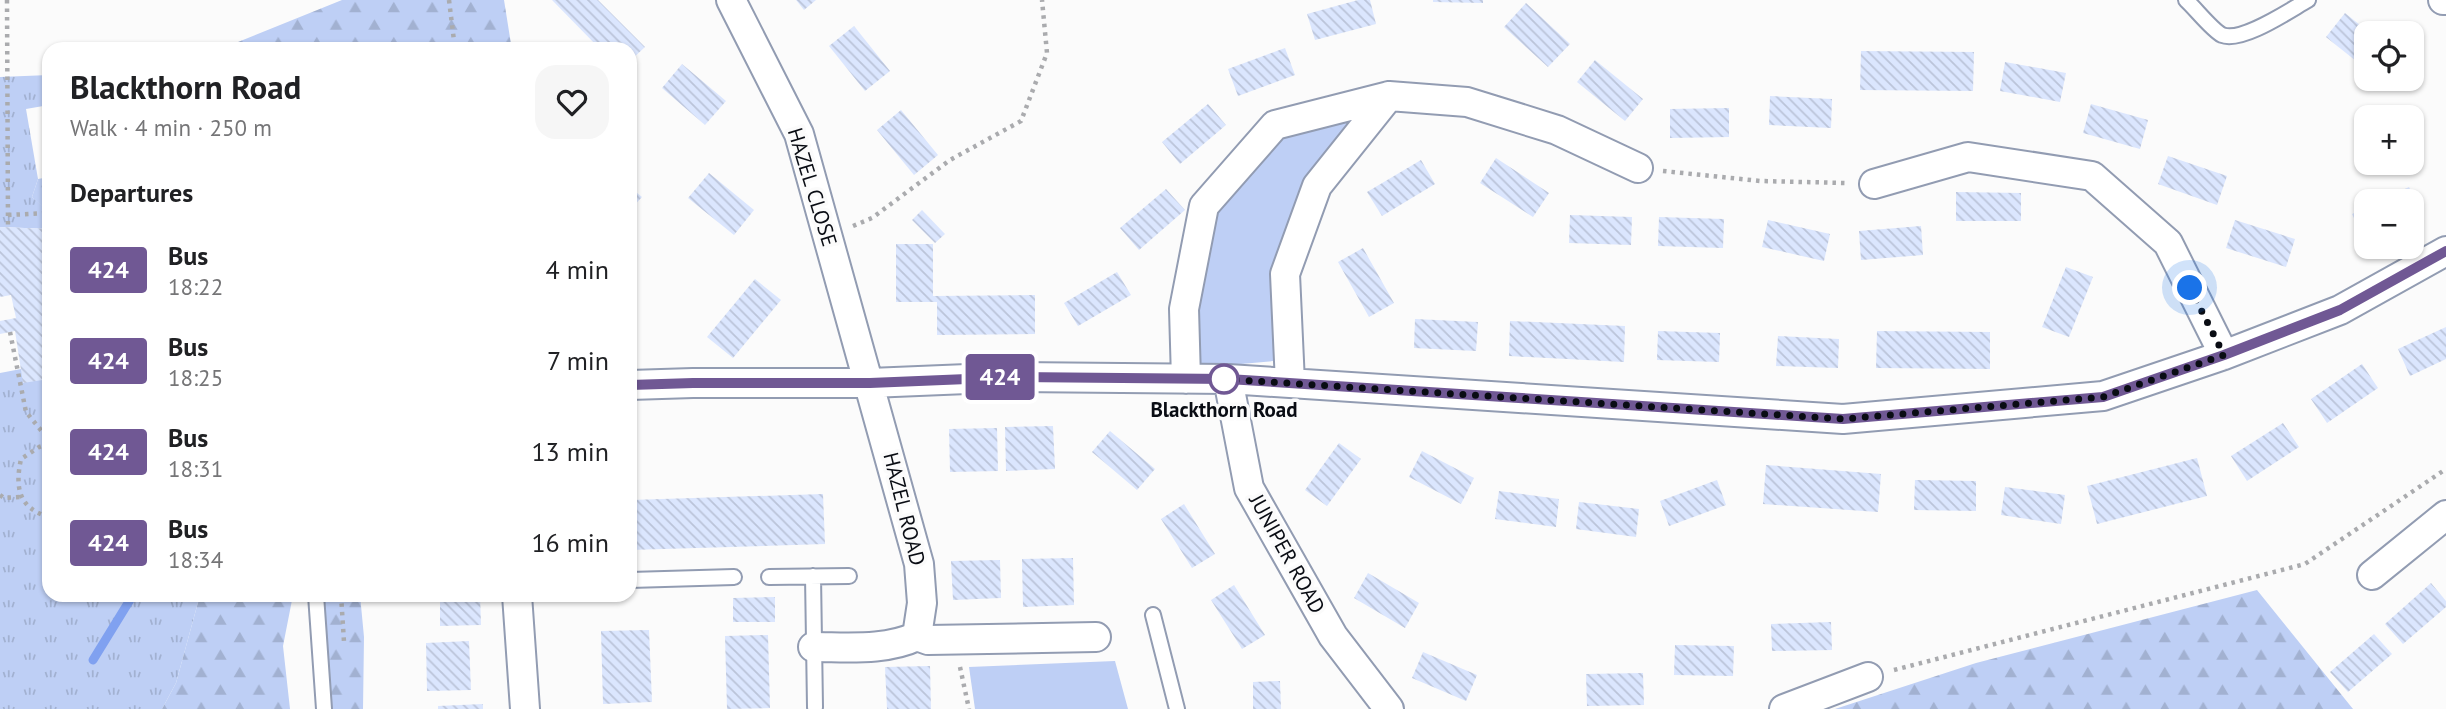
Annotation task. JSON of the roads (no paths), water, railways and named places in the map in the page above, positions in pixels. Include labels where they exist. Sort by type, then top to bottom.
[{"type":"street","name":"HAZEL CLOSE","points":[[731,0],[799,134],[870,383]]},
{"type":"street","points":[[1290,383],[1285,274],[1317,186],[1388,96]]},
{"type":"street","points":[[1186,379],[1184,309],[1204,206],[1275,125],[1388,96],[1466,102],[1557,130],[1638,168]]},
{"type":"street","points":[[1874,184],[1968,158],[2092,176],[2168,243],[2224,355]]},
{"type":"street","points":[[637,385],[870,383],[1016,377],[1228,379],[1843,419],[2103,397],[2224,355],[2340,310],[2446,251]]},
{"type":"street","name":"JUNIPER ROAD","points":[[1228,379],[1249,488],[1334,636],[1389,709]]},
{"type":"street","name":"HAZEL ROAD","points":[[870,383],[919,564],[922,603],[918,636]]},
{"type":"street","points":[[2372,575],[2446,515]]},
{"type":"street","points":[[517,602],[525,709]]},
{"type":"street","points":[[813,647],[876,647],[903,643],[918,636],[928,640],[1096,637]]},
{"type":"street","points":[[1784,709],[1868,677]]},
{"type":"lane","points":[[2186,0],[2221,35],[2236,37],[2308,0]]},
{"type":"lane","points":[[813,576],[815,707]]},
{"type":"lane","points":[[769,577],[849,576]]},
{"type":"lane","points":[[637,580],[734,577]]},
{"type":"lane","points":[[316,602],[324,709]]},
{"type":"lane","points":[[1153,615],[1177,709]]},
{"type":"waterway","points":[[93,660],[129,602]]},
{"type":"place","name":"Blackthorn Road","points":[[1224,379]]}]
